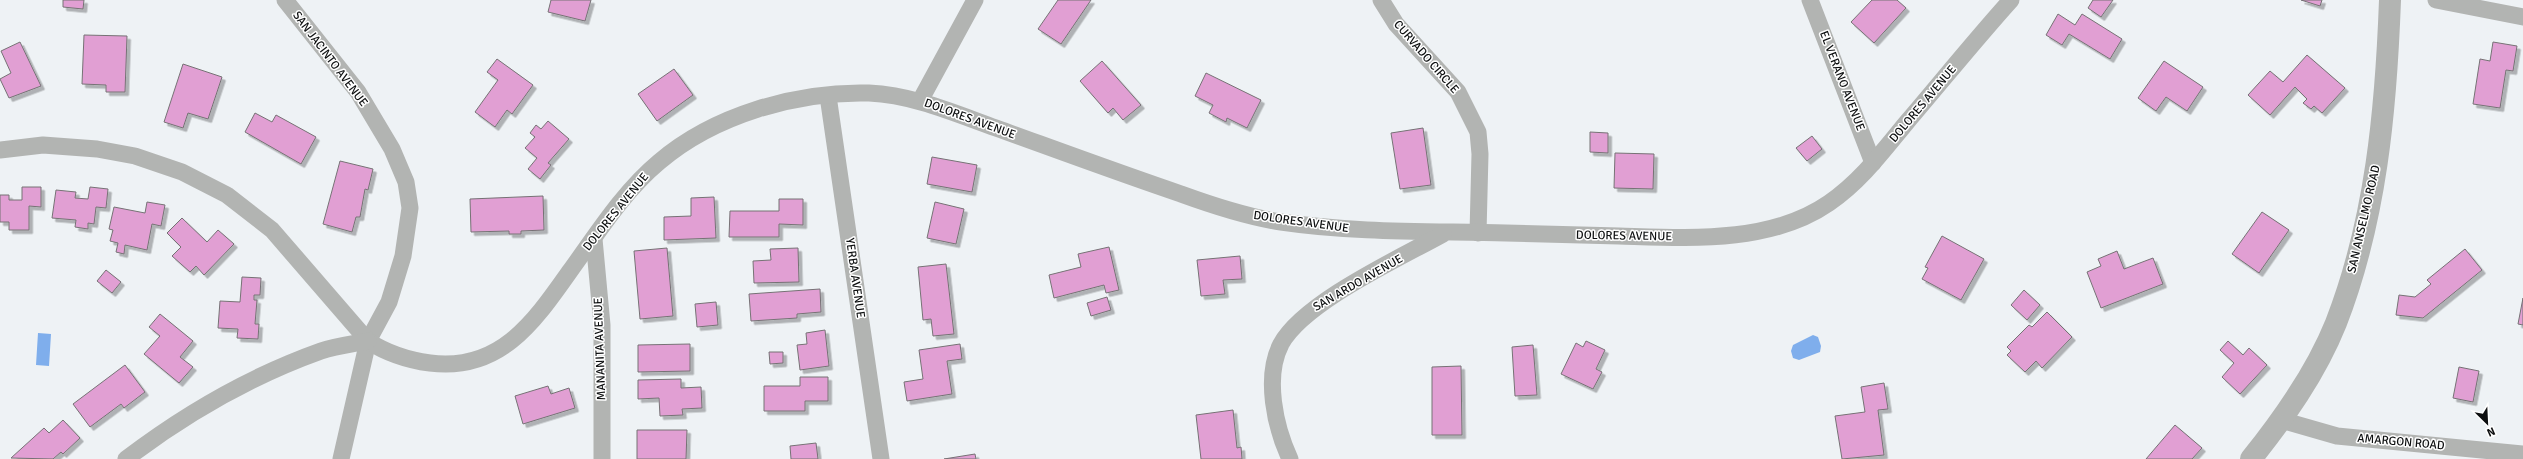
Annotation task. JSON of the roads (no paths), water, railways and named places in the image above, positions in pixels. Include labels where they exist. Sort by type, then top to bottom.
[{"type":"street","name":"SAN JACINTO AVENUE","points":[[286,0],[358,92],[392,149],[406,182],[410,208],[403,256],[388,302],[368,341],[341,459]]},
{"type":"street","points":[[920,101],[975,0]]},
{"type":"street","name":"CURVADO CIRCLE","points":[[1381,0],[1396,24],[1458,92],[1478,132],[1480,154],[1478,232]]},
{"type":"street","name":"EL VERANO AVENUE","points":[[1810,0],[1873,162]]},
{"type":"street","name":"DOLORES AVENUE","points":[[0,150],[43,145],[97,149],[135,156],[182,172],[227,195],[272,230],[368,341],[386,353],[452,365],[469,362],[489,355],[503,347],[534,321],[594,239],[644,176],[691,139],[749,111],[789,101],[868,93],[920,101],[1230,211],[1274,221],[1326,228],[1443,234],[1478,232],[1674,237],[1739,234],[1794,221],[1827,204],[1861,177],[2011,0]]},
{"type":"street","name":"SAN ANSELMO ROAD","points":[[2251,459],[2282,420],[2335,324],[2364,232],[2383,129],[2390,0]]},
{"type":"street","points":[[2436,0],[2523,17]]},
{"type":"street","name":"YERBA AVENUE","points":[[828,96],[881,459]]},
{"type":"street","name":"SAN ARDO AVENUE","points":[[1290,459],[1279,427],[1272,383],[1274,363],[1281,344],[1308,312],[1443,234]]},
{"type":"street","name":"MANANITA AVENUE","points":[[594,239],[602,325],[602,459]]},
{"type":"street","points":[[126,459],[153,439],[207,405],[263,375],[322,351],[368,341]]},
{"type":"street","name":"AMARGON ROAD","points":[[2282,420],[2337,436],[2523,454]]},
{"type":"water","points":[[38,333],[51,334],[49,366],[36,365]]},
{"type":"water","points":[[1813,335],[1818,337],[1821,346],[1820,352],[1799,360],[1793,358],[1791,351],[1793,345]]}]
